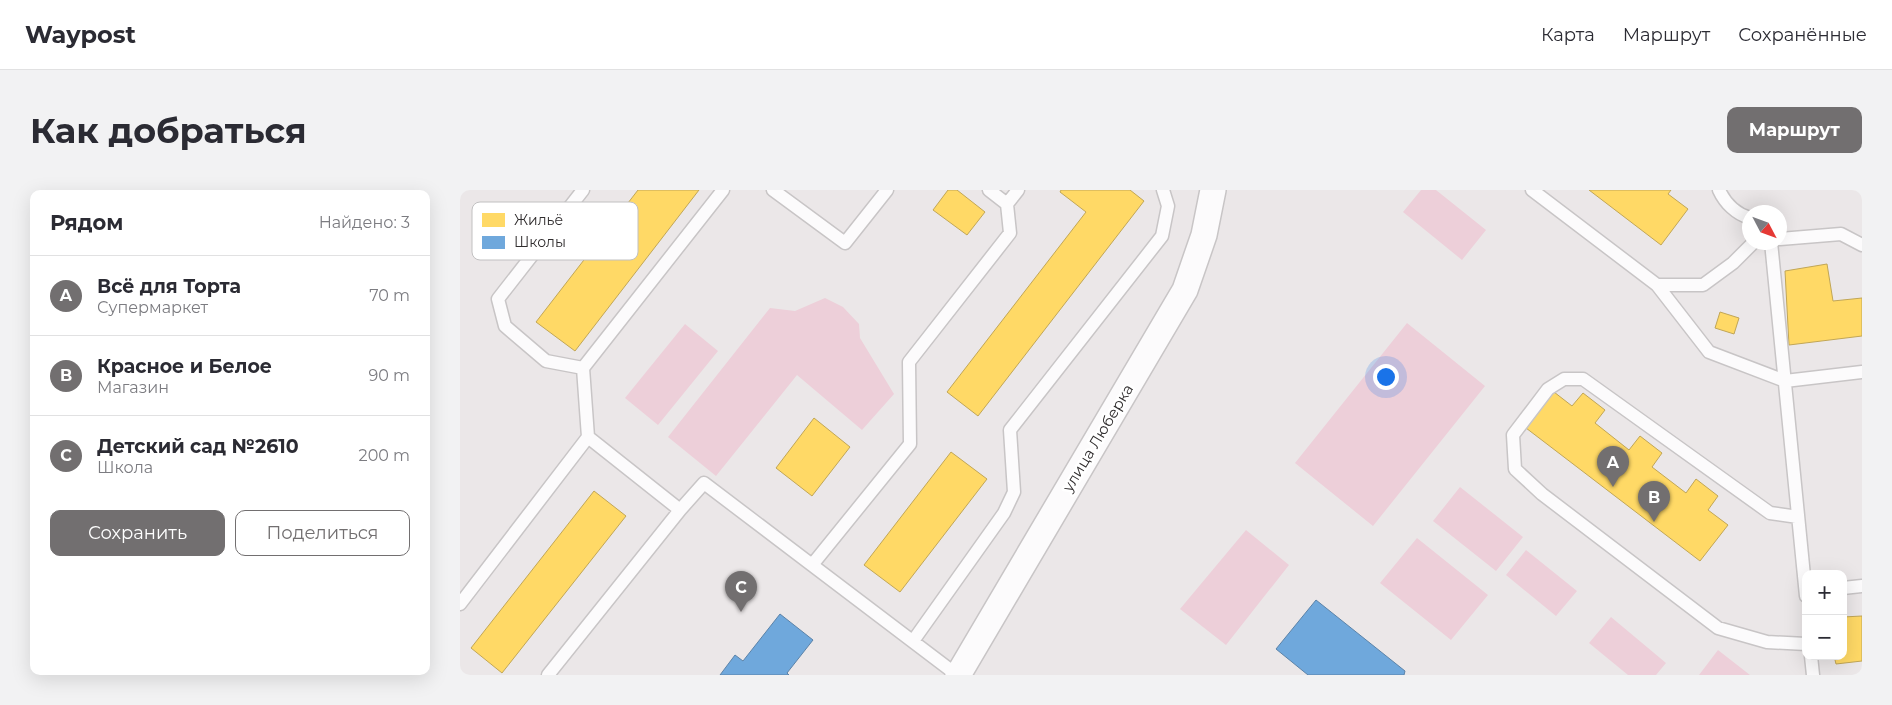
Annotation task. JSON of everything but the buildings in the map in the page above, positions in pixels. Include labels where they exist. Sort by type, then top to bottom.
[{"type":"street","name":"улица Люберка","points":[[957,675],[1184,290],[1204,235],[1213,190]]},
{"type":"lane","points":[[574,202],[583,190]]},
{"type":"lane","points":[[460,604],[588,437],[583,368],[724,190]]},
{"type":"lane","points":[[773,190],[845,243],[887,190]]},
{"type":"lane","points":[[989,190],[1007,204]]},
{"type":"lane","points":[[812,565],[910,444],[909,362],[1010,233],[1007,204],[1018,190]]},
{"type":"lane","points":[[913,641],[1004,513],[1014,492],[1010,430],[1162,236],[1168,206],[1163,190]]},
{"type":"lane","points":[[1532,190],[1657,285],[1709,352],[1785,381],[1862,372]]},
{"type":"lane","points":[[1719,190],[1722,198],[1742,216]]},
{"type":"lane","points":[[1787,238],[1841,234],[1862,245]]},
{"type":"lane","points":[[1657,285],[1703,285],[1733,263],[1746,250]]},
{"type":"lane","points":[[1772,250],[1803,570]]},
{"type":"lane","points":[[528,260],[498,299],[505,326],[546,361],[583,368]]},
{"type":"lane","points":[[1798,517],[1770,513],[1583,380],[1564,379],[1548,389],[1513,435],[1515,469],[1542,494],[1718,628],[1767,642],[1802,644]]},
{"type":"lane","points":[[588,437],[680,510]]},
{"type":"lane","points":[[548,675],[680,510],[704,483],[957,675]]},
{"type":"lane","points":[[1847,588],[1862,586]]},
{"type":"lane","points":[[1811,660],[1813,675]]},
{"type":"shaded area","points":[[1421,190],[1436,190],[1486,230],[1462,260],[1403,212]]},
{"type":"shaded area","points":[[825,298],[843,307],[859,324],[860,338],[894,394],[862,430],[797,375],[716,476],[668,437],[770,308],[795,311]]},
{"type":"shaded area","points":[[1407,323],[1485,386],[1373,526],[1295,463]]},
{"type":"shaded area","points":[[685,324],[718,351],[658,425],[625,398]]},
{"type":"shaded area","points":[[1460,487],[1523,537],[1496,571],[1433,521]]},
{"type":"shaded area","points":[[1246,530],[1289,565],[1226,645],[1180,609]]},
{"type":"shaded area","points":[[1417,538],[1488,595],[1451,640],[1380,583]]},
{"type":"shaded area","points":[[1526,550],[1577,591],[1556,616],[1506,575]]},
{"type":"shaded area","points":[[1611,617],[1666,663],[1656,675],[1628,675],[1589,643]]},
{"type":"shaded area","points":[[1718,650],[1750,675],[1699,675]]},
{"type":"place","name":"Всё для Торта","points":[[1613,487]]},
{"type":"place","name":"Красное и Белое","points":[[1654,522]]},
{"type":"place","name":"Детский сад №2610","points":[[741,612]]}]
